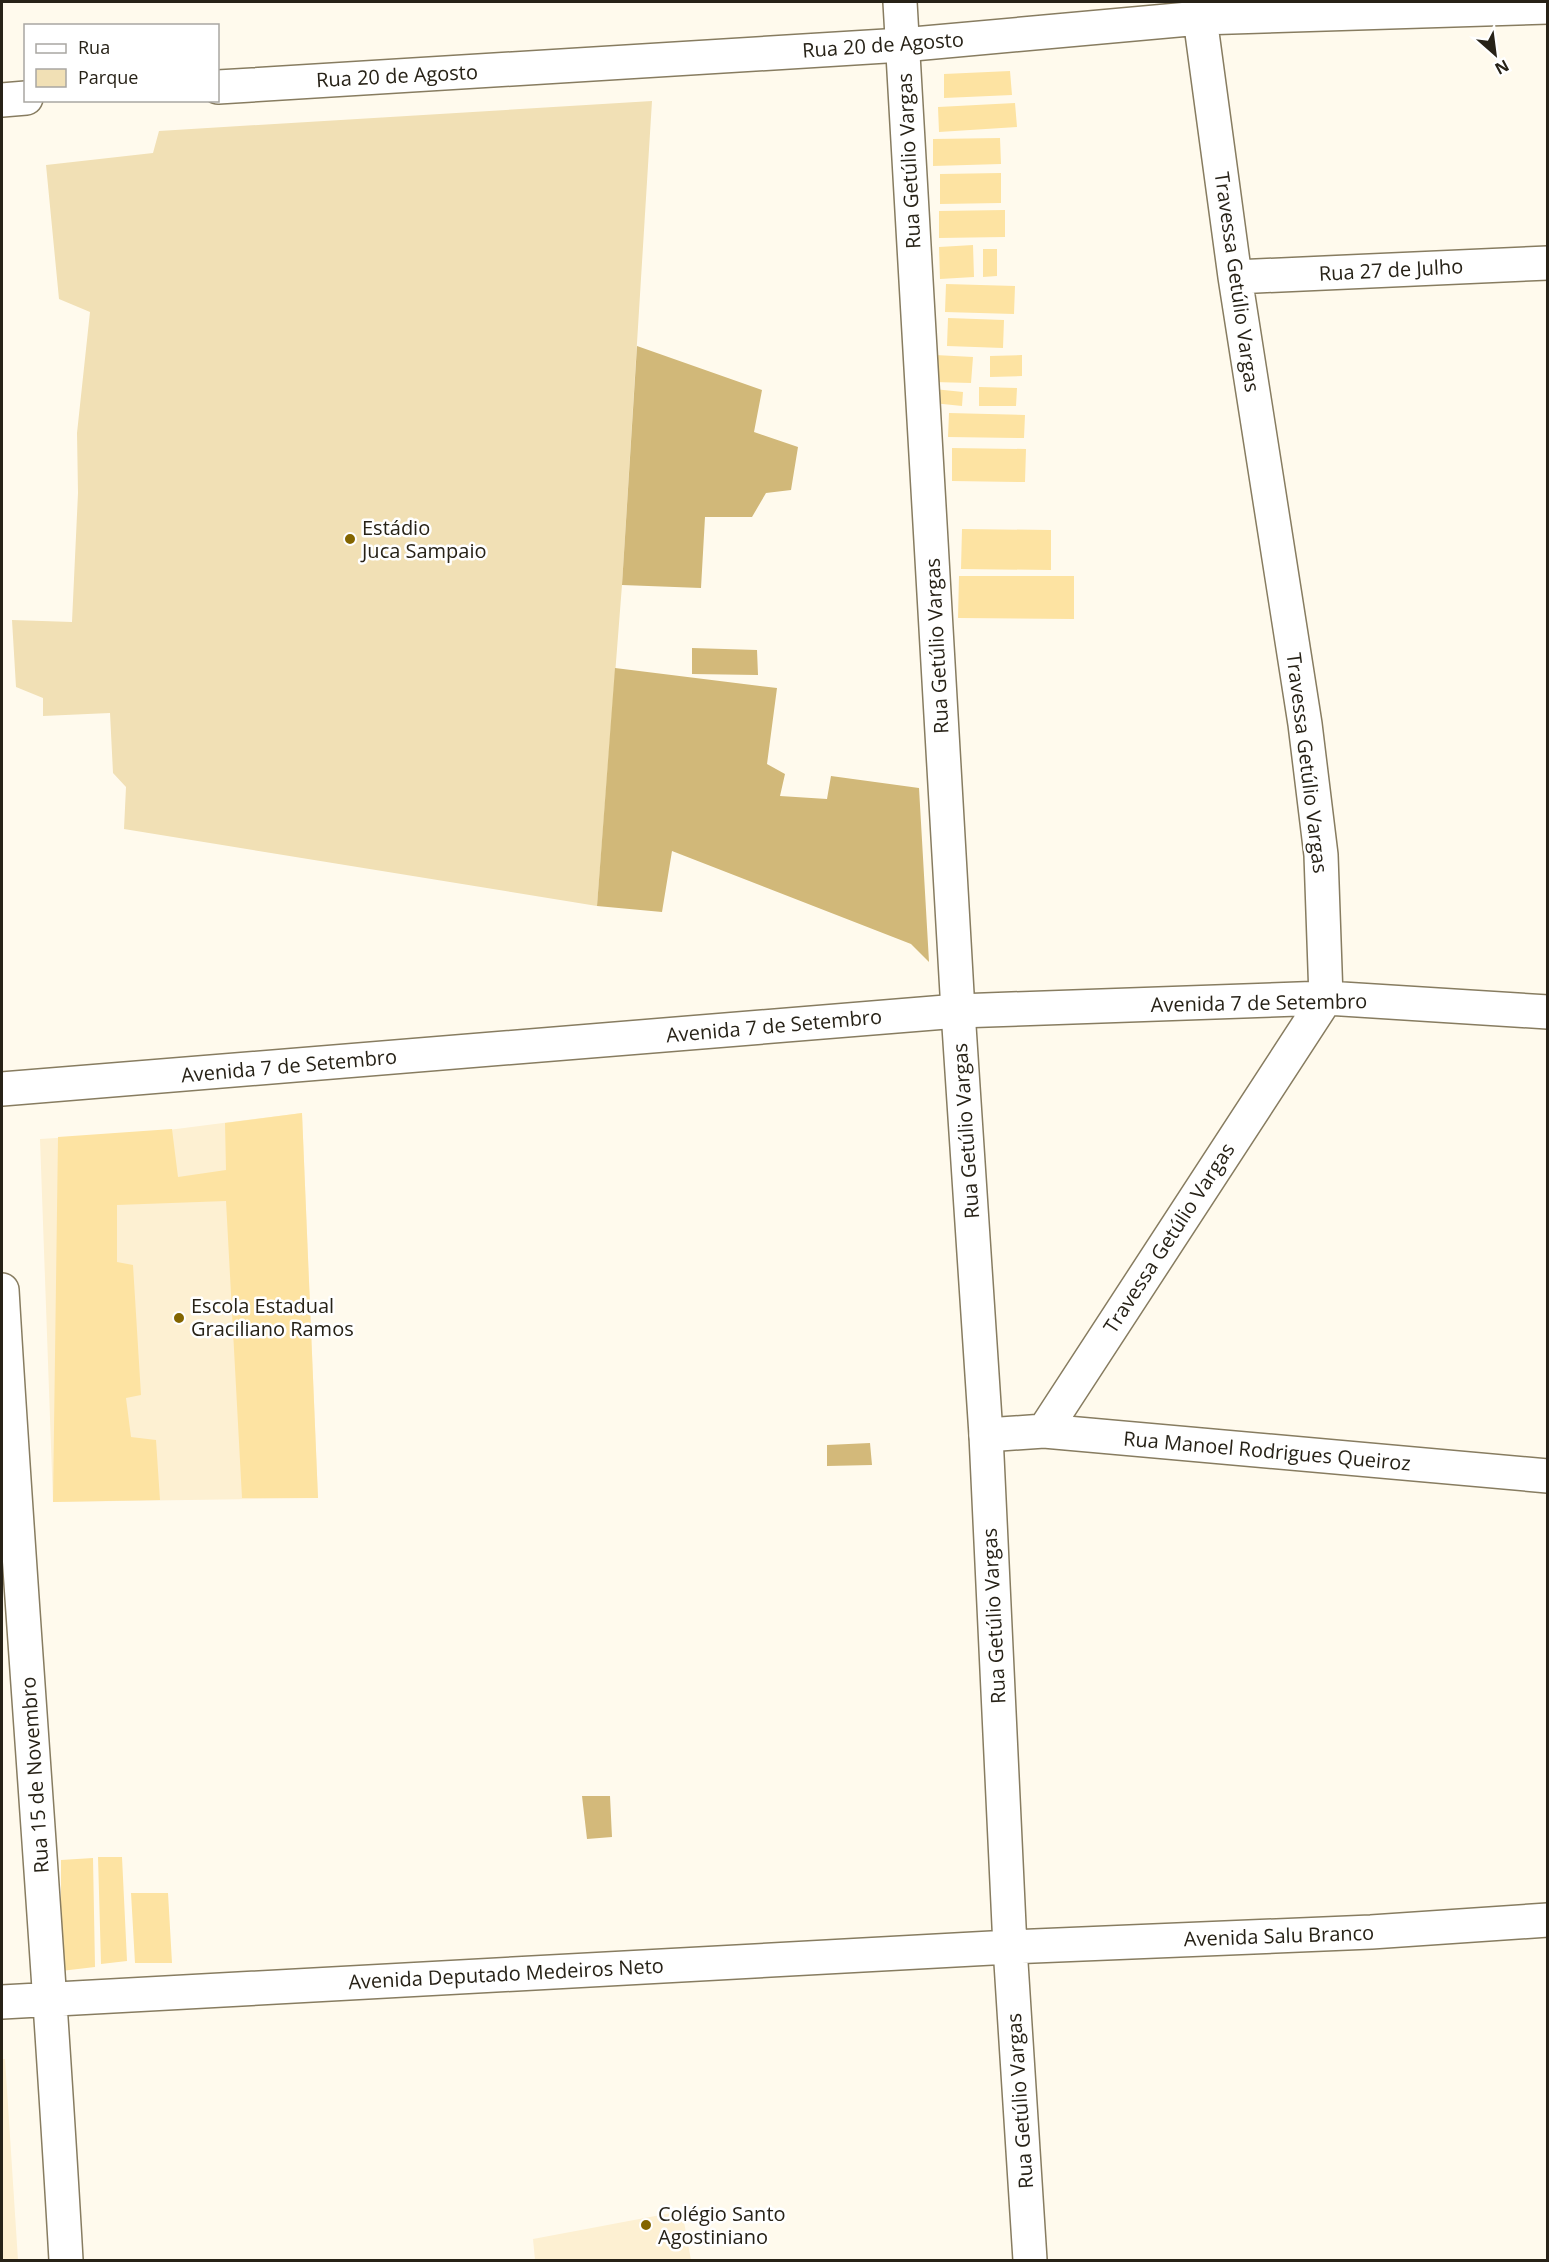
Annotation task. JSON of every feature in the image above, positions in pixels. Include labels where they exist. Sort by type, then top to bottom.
[{"type":"street","name":"Rua Getúlio Vargas","points":[[900,2],[958,1011],[986,1435],[1010,1947],[1030,2260]]},
{"type":"street","name":"Rua 20 de Agosto","points":[[219,87],[902,45],[1200,18],[1369,7],[1548,7]]},
{"type":"street","name":"Travessa Getúlio Vargas","points":[[1044,1431],[1326,998],[1321,855],[1305,724],[1235,277],[1200,18]]},
{"type":"street","points":[[2,100],[24,98]]},
{"type":"street","name":"Rua 27 de Julho","points":[[1235,277],[1548,263]]},
{"type":"street","name":"Avenida 7 de Setembro","points":[[2,1089],[958,1011],[1326,998],[1548,1012]]},
{"type":"street","name":"Rua 15 de Novembro","points":[[2,1290],[14,1494],[51,1999],[66,2260]]},
{"type":"street","name":"Rua Manoel Rodrigues Queiroz","points":[[986,1435],[1044,1431],[1548,1476]]},
{"type":"street","name":"Avenida Salu Branco","points":[[1010,1947],[1359,1933],[1548,1920]]},
{"type":"street","name":"Avenida Deputado Medeiros Neto","points":[[2,2002],[1010,1947]]},
{"type":"shaded area","points":[[637,346],[762,390],[754,432],[798,447],[791,490],[766,493],[752,517],[705,517],[701,588],[622,585]]},
{"type":"shaded area","points":[[692,648],[757,650],[758,675],[692,674]]},
{"type":"shaded area","points":[[615,668],[777,688],[767,764],[785,774],[780,796],[827,799],[831,776],[919,788],[929,962],[911,944],[672,851],[662,912],[597,906]]},
{"type":"shaded area","name":"Escola Estadual Graciliano Ramos","points":[[302,1113],[318,1498],[53,1502],[40,1139],[153,1132]]},
{"type":"shaded area","points":[[870,1443],[872,1465],[827,1466],[827,1445]]},
{"type":"shaded area","points":[[582,1796],[610,1796],[612,1837],[587,1839]]},
{"type":"shaded area","points":[[2,2059],[5,2059],[18,2260],[2,2260]]},
{"type":"shaded area","name":"Colégio Santo Agostiniano","points":[[682,2211],[691,2260],[535,2260],[533,2239]]},
{"type":"green space","name":"Estádio Juca Sampaio","points":[[652,101],[622,585],[597,906],[124,829],[126,787],[113,773],[110,713],[43,716],[43,698],[16,687],[12,620],[72,622],[78,493],[77,433],[90,312],[59,299],[46,165],[153,153],[159,131]]},
{"type":"building","points":[[1010,71],[1012,95],[944,98],[944,74]]},
{"type":"building","points":[[1015,103],[1017,127],[939,132],[938,107]]},
{"type":"building","points":[[1000,138],[1001,164],[933,166],[933,139]]},
{"type":"building","points":[[1001,173],[1001,203],[940,204],[940,174]]},
{"type":"building","points":[[1005,210],[1005,237],[939,238],[939,211]]},
{"type":"building","points":[[973,245],[974,277],[940,279],[939,247]]},
{"type":"building","points":[[983,249],[997,249],[997,276],[983,277]]},
{"type":"building","points":[[946,284],[1015,286],[1014,314],[945,312]]},
{"type":"building","points":[[948,318],[1004,320],[1003,348],[947,346]]},
{"type":"building","points":[[935,355],[973,357],[971,383],[934,382]]},
{"type":"building","points":[[1022,355],[1022,376],[990,377],[990,356]]},
{"type":"building","points":[[979,387],[1017,388],[1016,406],[979,406]]},
{"type":"building","points":[[934,389],[963,392],[962,406],[933,403]]},
{"type":"building","points":[[949,413],[1025,415],[1024,438],[948,437]]},
{"type":"building","points":[[952,448],[1026,449],[1025,482],[952,481]]},
{"type":"building","points":[[962,529],[1051,530],[1051,570],[961,569]]},
{"type":"building","points":[[959,576],[1074,576],[1074,619],[958,618]]},
{"type":"building","name":"Escola Estadual Graciliano Ramos","points":[[302,1113],[318,1498],[242,1498],[226,1201],[117,1205],[117,1262],[133,1265],[141,1395],[126,1398],[131,1437],[156,1440],[160,1500],[53,1502],[58,1137],[172,1129],[178,1177],[226,1170],[225,1123]]},
{"type":"building","points":[[98,1857],[122,1857],[127,1961],[101,1964]]},
{"type":"building","points":[[93,1858],[95,1967],[61,1971],[61,1860]]},
{"type":"building","points":[[131,1893],[168,1893],[172,1963],[135,1963]]},
{"type":"place","name":"Estádio Juca Sampaio","points":[[350,539]]},
{"type":"place","name":"Escola Estadual Graciliano Ramos","points":[[179,1318]]},
{"type":"place","name":"Colégio Santo Agostiniano","points":[[646,2225]]}]
